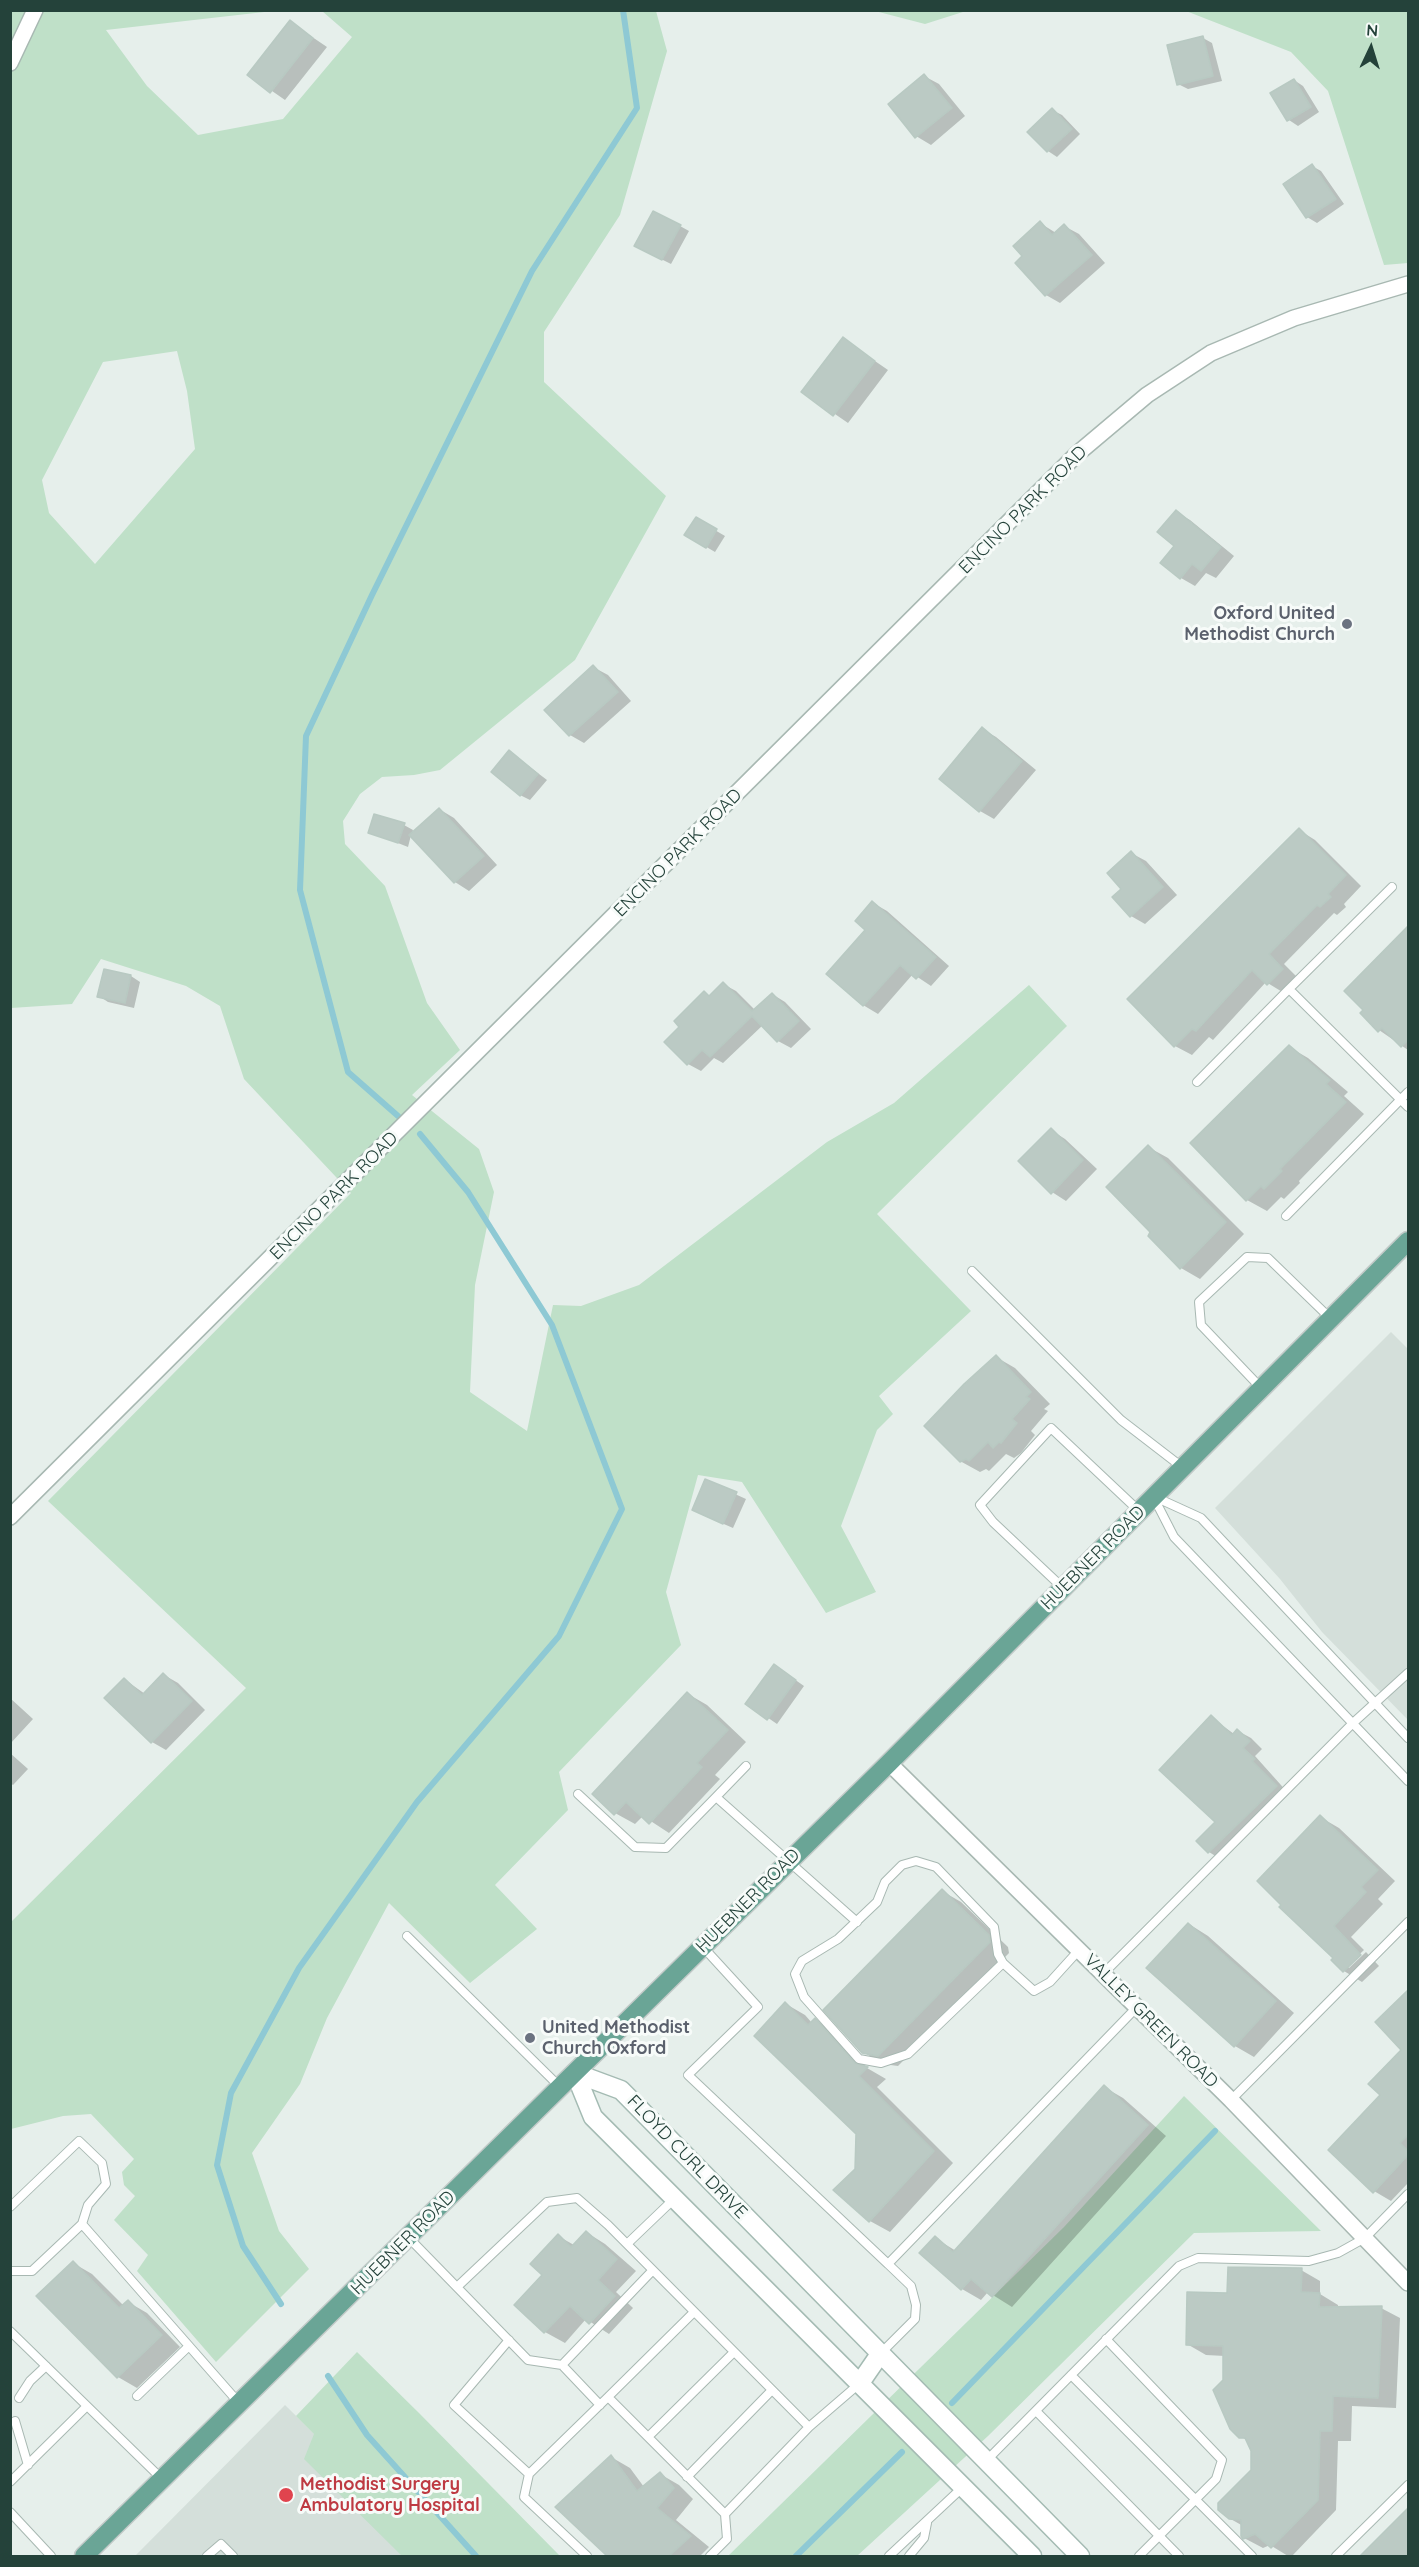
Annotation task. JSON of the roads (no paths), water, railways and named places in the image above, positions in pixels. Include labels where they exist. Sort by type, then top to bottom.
[{"type":"main road","name":"HUEBNER ROAD","points":[[84,2556],[889,1763],[1408,1244]]},
{"type":"street","points":[[10,63],[35,10]]},
{"type":"street","name":"ENCINO PARK ROAD","points":[[10,1516],[1077,454],[1147,395],[1211,353],[1294,318],[1408,284]]},
{"type":"street","name":"VALLEY GREEN ROAD","points":[[889,1763],[1231,2100],[1408,2283]]},
{"type":"street","name":"FLOYD CURL DRIVE","points":[[575,2073],[593,2117],[1032,2556]]},
{"type":"street","name":"FLOYD CURL DRIVE","points":[[575,2073],[621,2090],[1080,2556]]},
{"type":"street","points":[[860,2383],[880,2354]]},
{"type":"lane","points":[[1197,1082],[1392,887]]},
{"type":"lane","points":[[1289,989],[1408,1107]]},
{"type":"lane","points":[[1286,1216],[1408,1092]]},
{"type":"lane","points":[[1262,1389],[1201,1325],[1199,1302],[1247,1257],[1268,1258],[1331,1319]]},
{"type":"lane","points":[[972,1271],[1121,1420],[1183,1468]]},
{"type":"lane","points":[[1063,1588],[993,1522],[980,1505],[1051,1428],[1139,1511]]},
{"type":"lane","points":[[1154,1497],[1200,1518],[1408,1738]]},
{"type":"lane","points":[[1154,1497],[1174,1537],[1408,1780]]},
{"type":"lane","points":[[1103,1974],[1353,1723],[1408,1673]]},
{"type":"lane","points":[[578,1794],[635,1847],[666,1848],[746,1766]]},
{"type":"lane","points":[[716,1797],[857,1922]]},
{"type":"lane","points":[[1003,1964],[908,2054],[881,2063],[859,2059],[804,1997],[795,1974],[802,1961],[838,1939],[877,1902],[885,1882],[902,1865],[916,1861],[936,1867],[994,1927],[998,1954],[1003,1964],[1034,1991],[1050,1982],[1079,1950]]},
{"type":"lane","points":[[1231,2100],[1408,1922]]},
{"type":"lane","points":[[407,1936],[560,2087]]},
{"type":"lane","points":[[702,1946],[758,2007],[688,2075],[911,2286],[916,2305],[915,2319],[880,2354]]},
{"type":"lane","points":[[888,2264],[1137,2007]]},
{"type":"lane","points":[[10,2207],[79,2141],[102,2163],[105,2184],[88,2205],[81,2224],[32,2271],[10,2271]]},
{"type":"lane","points":[[986,2461],[1179,2266],[1198,2258],[1309,2261],[1338,2253],[1365,2238],[1408,2194]]},
{"type":"lane","points":[[457,2287],[548,2202],[578,2198],[627,2244],[809,2427]]},
{"type":"lane","points":[[627,2244],[675,2198]]},
{"type":"lane","points":[[81,2224],[240,2404]]},
{"type":"lane","points":[[408,2237],[528,2360],[562,2365],[600,2404]]},
{"type":"lane","points":[[562,2365],[652,2271]]},
{"type":"lane","points":[[587,2556],[524,2497],[529,2474],[694,2312]]},
{"type":"lane","points":[[10,2331],[163,2480]]},
{"type":"lane","points":[[509,2340],[454,2405],[529,2474]]},
{"type":"lane","points":[[1106,2340],[1222,2460],[1216,2479],[1139,2556]]},
{"type":"lane","points":[[137,2396],[189,2346]]},
{"type":"lane","points":[[648,2438],[734,2352]]},
{"type":"lane","points":[[19,2398],[30,2381],[46,2366]]},
{"type":"lane","points":[[1071,2375],[1194,2501],[1252,2556]]},
{"type":"lane","points":[[726,2514],[809,2427],[860,2383]]},
{"type":"lane","points":[[687,2477],[772,2390]]},
{"type":"lane","points":[[608,2397],[726,2514],[727,2539],[710,2556]]},
{"type":"lane","points":[[10,2482],[87,2406]]},
{"type":"lane","points":[[1036,2411],[1179,2556]]},
{"type":"lane","points":[[15,2421],[28,2465]]},
{"type":"lane","points":[[1336,2556],[1408,2485]]},
{"type":"lane","points":[[888,2556],[919,2527],[927,2523],[963,2487]]},
{"type":"lane","points":[[10,2512],[51,2556]]},
{"type":"lane","points":[[909,2556],[924,2538],[927,2523]]},
{"type":"lane","points":[[207,2556],[220,2544],[233,2556]]},
{"type":"waterway","points":[[398,1116],[348,1072],[300,890],[306,736],[372,595],[532,271],[637,108],[623,10]]},
{"type":"waterway","points":[[281,2304],[243,2246],[217,2165],[231,2093],[299,1968],[417,1802],[559,1636],[622,1509],[552,1325],[468,1192],[420,1134]]},
{"type":"waterway","points":[[952,2403],[1215,2131]]},
{"type":"waterway","points":[[328,2376],[367,2435],[476,2556]]},
{"type":"waterway","points":[[796,2556],[902,2452]]},
{"type":"place","name":"Oxford United Methodist Church","points":[[1347,624]]},
{"type":"place","name":"United Methodist Church Oxford","points":[[530,2038]]},
{"type":"place","name":"Methodist Surgery Ambulatory Hospital","points":[[286,2495]]}]
